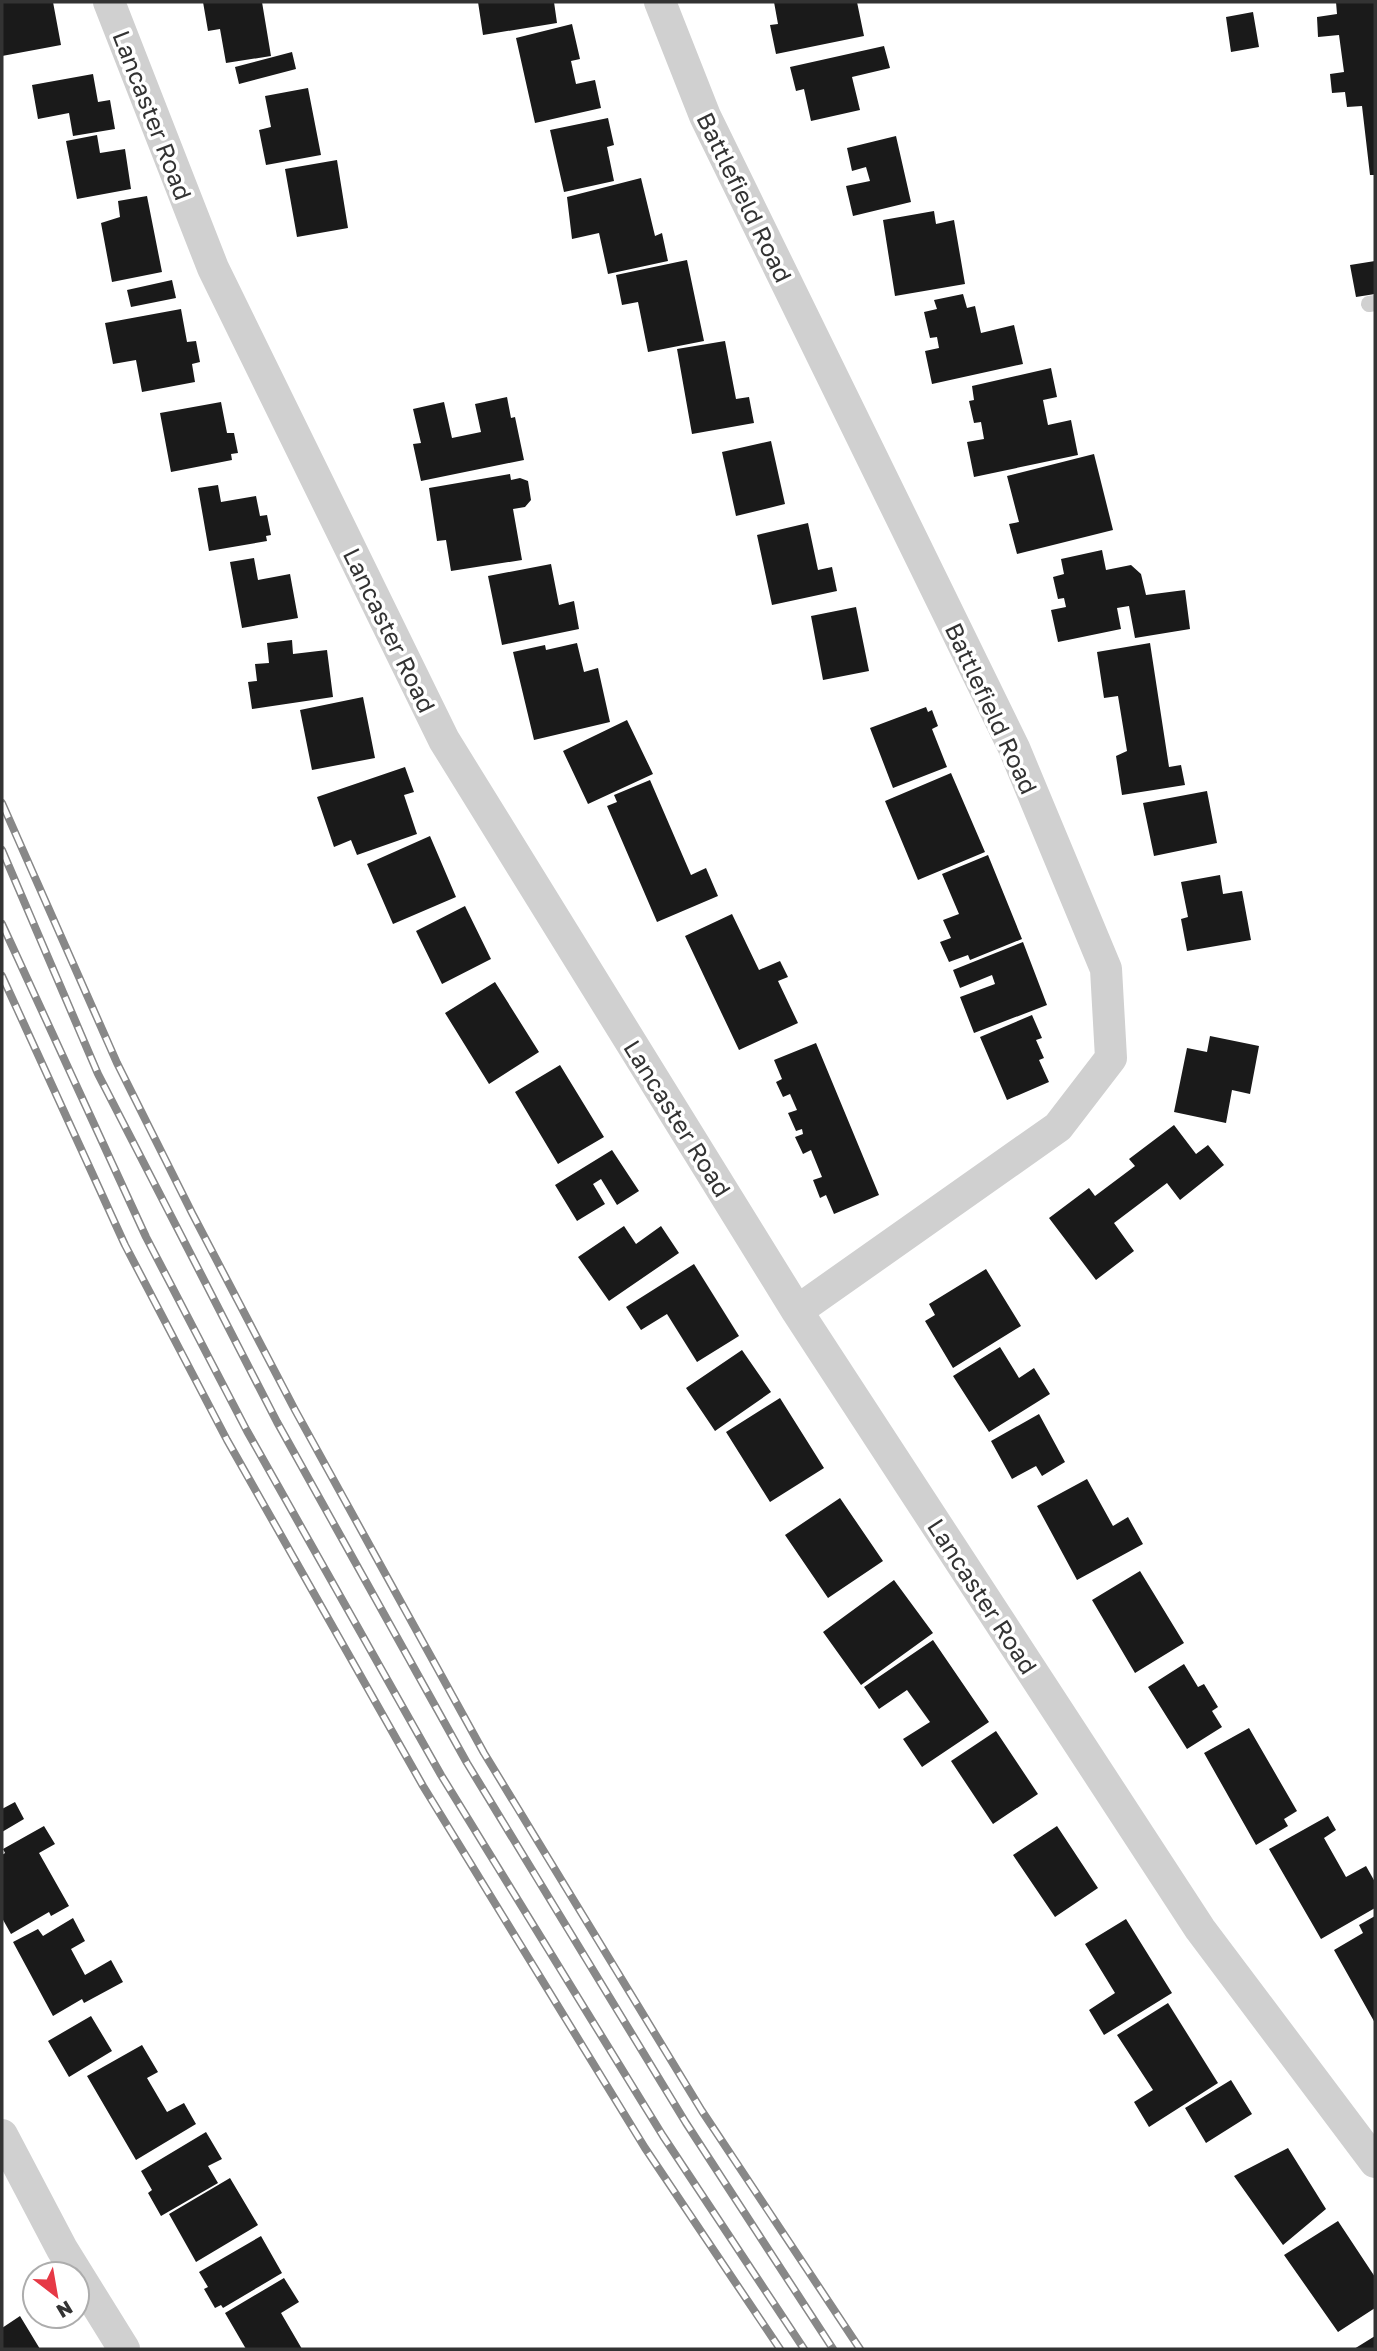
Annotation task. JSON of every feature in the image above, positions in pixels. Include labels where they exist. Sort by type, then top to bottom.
[{"type":"street","name":"Lancaster Road","points":[[109,2],[213,268],[444,740],[797,1311],[1200,1929],[1375,2162]]},
{"type":"street","name":"Battlefield Road","points":[[660,2],[705,116],[1014,748],[1106,969],[1111,1058],[1058,1127],[797,1311]]},
{"type":"street","points":[[2,2135],[62,2249],[124,2349]]},
{"type":"building","points":[[2,2],[53,2],[61,45],[2,56]]},
{"type":"building","points":[[203,2],[262,2],[271,56],[226,63],[220,29],[208,31]]},
{"type":"building","points":[[478,2],[554,2],[557,23],[483,35]]},
{"type":"building","points":[[774,2],[857,2],[864,36],[776,54],[770,25],[778,24]]},
{"type":"building","points":[[1336,2],[1375,2],[1375,175],[1370,175],[1362,106],[1347,107],[1345,92],[1332,93],[1330,74],[1344,72],[1339,35],[1318,37],[1317,17],[1337,14]]},
{"type":"building","points":[[1253,12],[1259,47],[1231,52],[1226,17]]},
{"type":"building","points":[[572,24],[580,59],[571,61],[576,84],[595,80],[601,108],[535,123],[516,38]]},
{"type":"building","points":[[884,46],[890,68],[852,77],[860,110],[811,121],[804,89],[796,91],[790,67]]},
{"type":"building","points":[[292,52],[296,69],[239,84],[235,67]]},
{"type":"building","points":[[93,74],[98,102],[110,100],[115,129],[73,136],[69,113],[38,119],[32,85]]},
{"type":"building","points":[[308,88],[321,155],[266,165],[259,130],[271,127],[265,96]]},
{"type":"building","points":[[608,118],[614,145],[607,147],[614,181],[564,192],[550,130]]},
{"type":"building","points":[[97,135],[100,153],[125,149],[131,189],[77,199],[66,141]]},
{"type":"building","points":[[896,136],[911,202],[853,216],[846,186],[870,181],[866,167],[852,171],[847,148]]},
{"type":"building","points":[[337,160],[348,228],[297,237],[285,169]]},
{"type":"building","points":[[641,178],[655,236],[662,233],[668,261],[608,274],[599,233],[572,239],[567,197]]},
{"type":"building","points":[[147,196],[162,272],[112,282],[101,223],[120,217],[118,201]]},
{"type":"building","points":[[934,211],[936,224],[954,220],[965,284],[895,296],[883,220]]},
{"type":"building","points":[[687,260],[704,341],[648,352],[638,302],[622,305],[616,275]]},
{"type":"building","points":[[1375,261],[1375,294],[1356,297],[1350,265]]},
{"type":"building","points":[[172,280],[176,298],[131,307],[127,290]]},
{"type":"building","points":[[963,294],[967,308],[975,306],[981,333],[1014,325],[1023,364],[932,384],[925,351],[939,348],[937,337],[930,338],[924,312],[937,309],[934,300]]},
{"type":"building","points":[[181,309],[187,342],[196,341],[200,362],[192,364],[195,382],[142,392],[136,360],[113,364],[105,323]]},
{"type":"building","points":[[725,341],[736,399],[749,397],[754,423],[692,434],[677,349]]},
{"type":"building","points":[[1051,368],[1057,397],[1043,400],[1048,425],[1071,420],[1078,455],[974,477],[967,442],[984,439],[981,422],[974,423],[969,401],[974,400],[972,386]]},
{"type":"building","points":[[507,397],[511,418],[515,417],[524,460],[421,481],[413,444],[421,443],[413,409],[444,402],[452,438],[481,432],[475,404]]},
{"type":"building","points":[[221,402],[227,433],[234,433],[238,453],[231,454],[232,460],[171,472],[160,413]]},
{"type":"building","points":[[771,441],[785,504],[736,516],[722,452]]},
{"type":"building","points":[[1094,454],[1113,530],[1017,554],[1009,524],[1019,522],[1007,476]]},
{"type":"building","points":[[510,474],[511,480],[520,478],[528,481],[531,500],[525,507],[513,509],[522,560],[451,571],[446,540],[437,541],[429,488]]},
{"type":"building","points":[[218,485],[221,502],[256,496],[260,516],[267,515],[271,535],[266,536],[267,541],[209,551],[198,488]]},
{"type":"building","points":[[808,523],[818,570],[832,567],[837,591],[772,605],[757,535]]},
{"type":"building","points":[[1102,550],[1106,570],[1131,565],[1141,574],[1146,595],[1185,590],[1190,629],[1135,638],[1129,606],[1117,608],[1121,629],[1058,642],[1051,610],[1066,607],[1064,598],[1058,599],[1053,577],[1064,574],[1061,559]]},
{"type":"building","points":[[254,558],[258,580],[290,574],[298,618],[242,628],[230,562]]},
{"type":"building","points":[[551,564],[559,605],[574,601],[579,629],[502,645],[488,576]]},
{"type":"building","points":[[856,607],[869,671],[823,680],[811,616]]},
{"type":"building","points":[[292,640],[293,654],[327,650],[333,697],[252,709],[248,682],[257,681],[255,664],[269,663],[267,643]]},
{"type":"building","points":[[577,643],[584,672],[598,668],[610,722],[534,740],[513,652],[545,645],[546,650]]},
{"type":"building","points":[[1150,643],[1169,767],[1181,765],[1185,785],[1122,795],[1116,756],[1127,751],[1118,696],[1104,698],[1097,652]]},
{"type":"building","points":[[363,697],[375,758],[312,770],[300,710]]},
{"type":"building","points":[[926,707],[928,712],[932,710],[938,726],[932,729],[947,767],[893,788],[870,728]]},
{"type":"building","points":[[627,720],[653,774],[588,804],[563,751]]},
{"type":"building","points":[[405,767],[414,792],[404,795],[417,834],[357,855],[351,840],[334,847],[317,797]]},
{"type":"building","points":[[951,773],[985,852],[918,880],[885,801]]},
{"type":"building","points":[[650,780],[691,875],[706,868],[718,896],[657,922],[607,806],[617,802],[614,795]]},
{"type":"building","points":[[1207,791],[1217,843],[1154,856],[1143,803]]},
{"type":"building","points":[[430,836],[456,897],[393,924],[367,864]]},
{"type":"building","points":[[988,855],[1022,939],[970,960],[968,955],[949,962],[940,942],[951,938],[943,920],[959,914],[942,874]]},
{"type":"building","points":[[1220,875],[1223,894],[1242,891],[1251,940],[1187,951],[1181,919],[1188,917],[1181,882]]},
{"type":"building","points":[[465,906],[491,959],[442,984],[416,931]]},
{"type":"building","points":[[732,914],[759,970],[780,961],[788,977],[778,981],[798,1023],[739,1050],[685,936]]},
{"type":"building","points":[[1023,942],[1047,1005],[974,1033],[960,997],[995,984],[992,975],[960,988],[953,970]]},
{"type":"building","points":[[495,982],[539,1052],[489,1084],[445,1013]]},
{"type":"building","points":[[1032,1015],[1042,1038],[1036,1040],[1044,1058],[1039,1060],[1049,1082],[1007,1100],[980,1037]]},
{"type":"building","points":[[1210,1036],[1259,1046],[1250,1094],[1232,1090],[1226,1123],[1174,1112],[1187,1048],[1207,1052]]},
{"type":"building","points":[[816,1043],[879,1195],[834,1214],[826,1195],[820,1198],[813,1180],[822,1177],[811,1150],[803,1154],[795,1137],[803,1134],[802,1129],[796,1131],[788,1113],[797,1110],[790,1094],[783,1097],[776,1082],[782,1079],[774,1060]]},
{"type":"building","points":[[560,1065],[604,1137],[558,1164],[515,1092]]},
{"type":"building","points":[[1174,1125],[1196,1154],[1208,1145],[1224,1165],[1180,1200],[1167,1183],[1114,1223],[1134,1251],[1096,1280],[1049,1218],[1089,1188],[1095,1196],[1135,1166],[1129,1159]]},
{"type":"building","points":[[612,1150],[639,1191],[617,1205],[601,1179],[593,1184],[605,1204],[577,1221],[555,1185]]},
{"type":"building","points":[[624,1226],[636,1244],[661,1226],[679,1253],[609,1301],[578,1257]]},
{"type":"building","points":[[694,1264],[739,1336],[697,1362],[667,1314],[641,1330],[626,1307]]},
{"type":"building","points":[[986,1269],[1021,1326],[953,1368],[925,1321],[935,1315],[929,1304]]},
{"type":"building","points":[[1000,1347],[1019,1378],[1034,1368],[1050,1394],[989,1432],[953,1376]]},
{"type":"building","points":[[742,1350],[771,1392],[715,1431],[686,1388]]},
{"type":"building","points":[[780,1398],[824,1468],[770,1502],[726,1432]]},
{"type":"building","points":[[1039,1414],[1065,1462],[1042,1476],[1036,1466],[1012,1479],[991,1441]]},
{"type":"building","points":[[1087,1479],[1113,1526],[1128,1517],[1143,1544],[1077,1580],[1037,1506]]},
{"type":"building","points":[[840,1498],[883,1561],[828,1598],[785,1535]]},
{"type":"building","points":[[1140,1571],[1184,1643],[1135,1673],[1092,1600]]},
{"type":"building","points":[[894,1580],[933,1633],[861,1685],[823,1632]]},
{"type":"building","points":[[933,1640],[989,1722],[922,1767],[903,1739],[930,1722],[907,1690],[879,1709],[864,1687]]},
{"type":"building","points":[[1184,1664],[1198,1687],[1204,1684],[1218,1707],[1212,1711],[1222,1727],[1187,1749],[1148,1687]]},
{"type":"building","points":[[1249,1728],[1297,1811],[1284,1819],[1288,1826],[1256,1845],[1204,1753]]},
{"type":"building","points":[[996,1731],[1038,1794],[993,1824],[951,1761]]},
{"type":"building","points":[[15,1802],[24,1819],[2,1832],[2,1809]]},
{"type":"building","points":[[1328,1816],[1336,1830],[1324,1838],[1346,1877],[1366,1866],[1375,1882],[1375,1908],[1321,1939],[1269,1849]]},
{"type":"building","points":[[44,1826],[55,1844],[39,1853],[69,1906],[51,1916],[49,1912],[11,1934],[2,1918],[3,1849]]},
{"type":"building","points":[[1057,1826],[1098,1888],[1055,1917],[1013,1855]]},
{"type":"building","points":[[1375,1916],[1375,2023],[1334,1950],[1363,1933],[1359,1925]]},
{"type":"building","points":[[73,1918],[85,1941],[71,1949],[85,1975],[111,1960],[123,1982],[84,2003],[82,1999],[53,2016],[13,1942],[38,1929],[43,1936]]},
{"type":"building","points":[[1126,1919],[1172,1993],[1104,2035],[1089,2010],[1115,1993],[1085,1944]]},
{"type":"building","points":[[1168,2003],[1218,2083],[1149,2127],[1134,2102],[1153,2090],[1117,2035]]},
{"type":"building","points":[[91,2016],[112,2051],[69,2077],[48,2041]]},
{"type":"building","points":[[142,2045],[158,2072],[147,2078],[167,2112],[184,2103],[196,2124],[136,2160],[87,2076]]},
{"type":"building","points":[[1231,2080],[1252,2114],[1206,2143],[1185,2108]]},
{"type":"building","points":[[206,2132],[222,2159],[208,2166],[218,2183],[161,2216],[148,2193],[152,2190],[141,2171]]},
{"type":"building","points":[[1288,2148],[1326,2209],[1283,2245],[1234,2176]]},
{"type":"building","points":[[230,2178],[258,2225],[196,2262],[169,2214]]},
{"type":"building","points":[[1338,2221],[1375,2277],[1375,2308],[1338,2332],[1284,2255]]},
{"type":"building","points":[[261,2236],[282,2273],[223,2308],[221,2305],[215,2308],[204,2289],[208,2287],[199,2272]]},
{"type":"building","points":[[284,2278],[299,2302],[281,2313],[302,2349],[246,2349],[225,2313]]},
{"type":"building","points":[[20,2316],[21,2330],[28,2330],[40,2349],[2,2349],[2,2328]]},
{"type":"building","points":[[1375,2336],[1375,2349],[1354,2349]]},
{"type":"railway","points":[[2,803],[117,1063],[192,1213],[295,1410],[484,1753],[702,2111],[860,2349]]},
{"type":"railway","points":[[2,850],[98,1074],[277,1422],[467,1763],[686,2123],[833,2349]]},
{"type":"railway","points":[[2,924],[146,1237],[247,1431],[441,1775],[663,2136],[804,2349]]},
{"type":"railway","points":[[2,976],[125,1245],[227,1440],[423,1786],[645,2148],[780,2349]]}]
